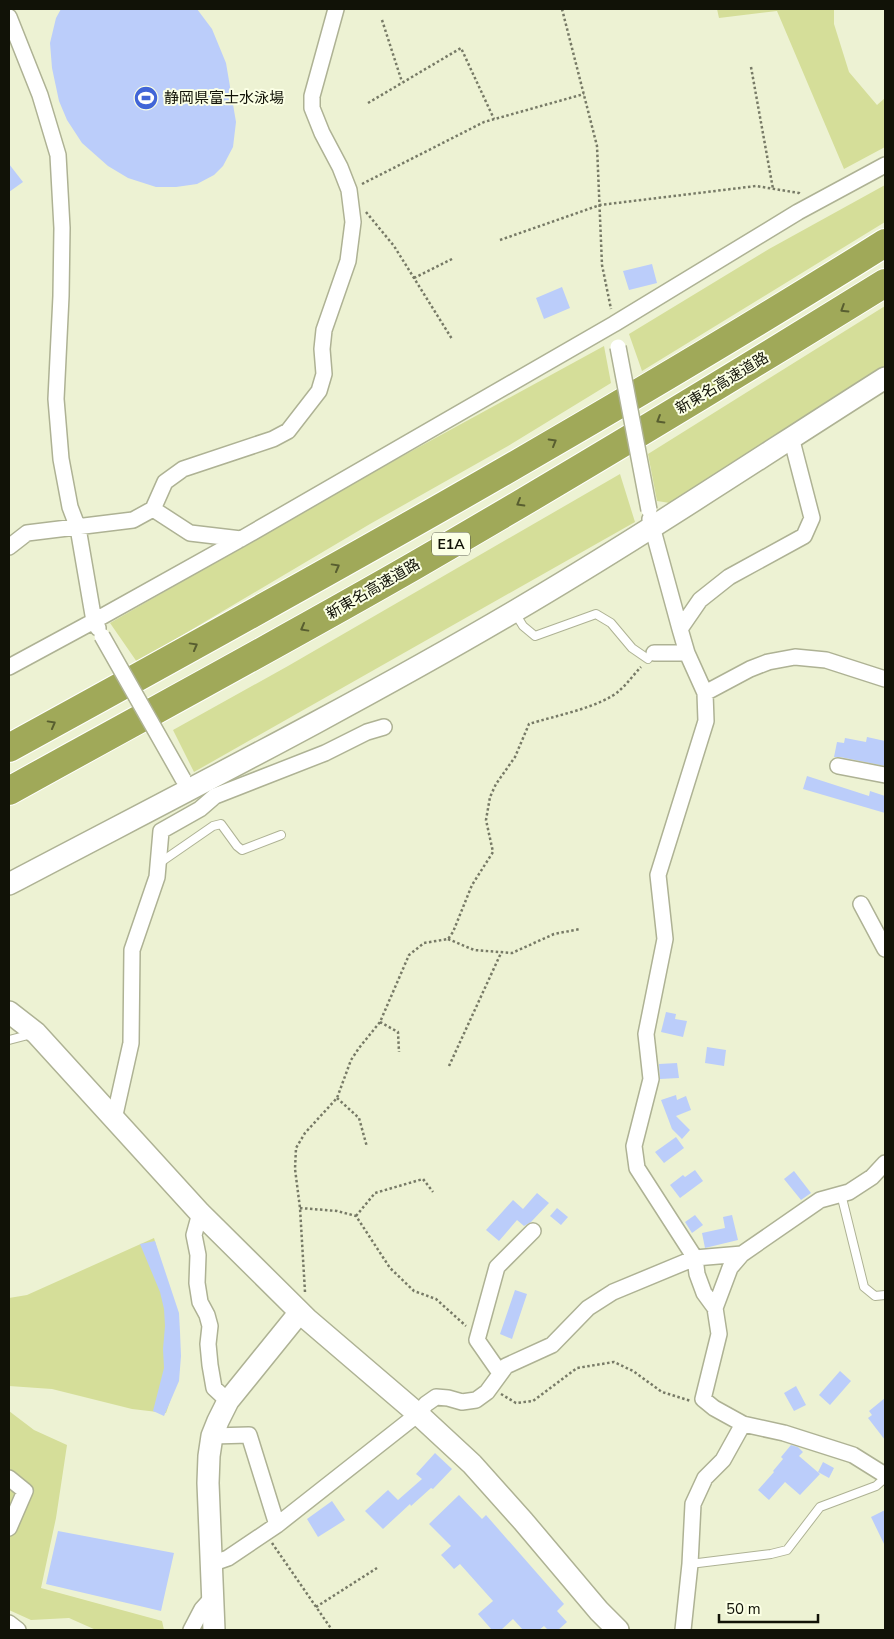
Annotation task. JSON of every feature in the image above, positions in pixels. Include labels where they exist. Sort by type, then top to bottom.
[{"type":"highway","name":"E1A","points":[[9,748],[452,501],[766,318],[885,243]]},
{"type":"highway","name":"新東名高速道路","points":[[9,791],[269,648],[431,556],[732,377],[885,283]]},
{"type":"street","points":[[9,547],[28,533],[133,520],[153,509],[165,482],[183,469],[273,439],[288,431],[319,391],[324,374],[322,349],[324,330],[348,261],[353,222],[350,190],[312,108],[312,96],[336,9]]},
{"type":"street","points":[[9,17],[40,95],[58,156],[62,228],[62,296],[56,399],[61,459],[70,507],[78,528],[94,622],[200,809]]},
{"type":"street","points":[[9,667],[94,622],[241,539],[614,324],[808,207],[885,165]]},
{"type":"street","points":[[614,324],[650,519],[687,653],[705,694],[706,721],[658,875],[665,939],[646,1034],[651,1079],[634,1146],[637,1168],[695,1258],[697,1274],[704,1293],[715,1308],[719,1334],[703,1399],[714,1408],[743,1424],[784,1433],[853,1455],[885,1476]]},
{"type":"street","points":[[9,884],[186,784],[358,699],[514,612],[650,519],[791,437],[885,378]]},
{"type":"street","points":[[680,629],[700,600],[729,577],[804,536],[812,518],[791,437]]},
{"type":"street","points":[[153,509],[190,533],[241,539]]},
{"type":"street","points":[[651,656],[687,653]]},
{"type":"street","points":[[705,694],[750,669],[768,662],[795,657],[826,660],[885,679]]},
{"type":"street","points":[[114,1119],[131,1043],[132,950],[157,877],[161,830],[200,809],[215,796],[326,753],[367,732],[384,727]]},
{"type":"street","points":[[838,766],[885,775]]},
{"type":"street","points":[[861,904],[885,949]]},
{"type":"street","points":[[9,1012],[36,1033],[200,1213],[303,1315],[418,1414],[472,1464],[599,1611],[618,1630]]},
{"type":"street","points":[[715,1308],[730,1268],[742,1254],[820,1200],[849,1192],[872,1177],[885,1163]]},
{"type":"street","points":[[200,1213],[194,1235],[198,1255],[197,1282],[200,1302],[210,1326],[208,1344],[214,1388],[228,1401]]},
{"type":"street","points":[[496,1380],[477,1340],[497,1267],[532,1230]]},
{"type":"street","points":[[211,1564],[228,1558],[271,1528],[418,1414],[426,1404],[436,1397],[462,1402],[476,1400],[487,1392],[506,1366],[552,1345],[588,1308],[613,1292],[695,1258],[742,1254]]},
{"type":"street","points":[[214,1630],[208,1483],[212,1436],[228,1401],[303,1315]]},
{"type":"street","points":[[683,1630],[690,1564],[693,1504],[705,1478],[723,1460],[743,1424]]},
{"type":"street","points":[[212,1436],[249,1435],[271,1528]]},
{"type":"street","points":[[9,1478],[26,1491],[9,1528]]},
{"type":"street","points":[[190,1630],[202,1609],[212,1598]]},
{"type":"street","points":[[9,1623],[18,1630]]},
{"type":"lane","points":[[514,612],[523,626],[535,636],[596,614],[611,623],[632,648],[651,656]]},
{"type":"lane","points":[[158,864],[213,826],[221,824],[242,850],[281,835]]},
{"type":"lane","points":[[9,1040],[36,1033]]},
{"type":"lane","points":[[841,1194],[864,1287],[876,1296],[885,1295]]},
{"type":"lane","points":[[690,1564],[771,1554],[787,1550],[820,1507],[876,1486],[885,1476]]},
{"type":"path","points":[[562,9],[597,146],[602,265],[614,324]]},
{"type":"path","points":[[382,20],[402,82]]},
{"type":"path","points":[[368,103],[461,48],[494,119]]},
{"type":"path","points":[[751,67],[773,189]]},
{"type":"path","points":[[350,190],[484,122],[584,94]]},
{"type":"path","points":[[500,240],[600,205],[756,186],[799,193],[808,207]]},
{"type":"path","points":[[351,208],[364,210],[394,246],[452,340]]},
{"type":"path","points":[[414,278],[454,258]]},
{"type":"path","points":[[448,939],[453,932],[472,884],[492,852],[486,820],[490,797],[496,784],[515,757],[529,724],[610,697],[620,690],[651,656]]},
{"type":"path","points":[[303,1315],[300,1208],[294,1168],[296,1148],[305,1133],[337,1098],[351,1060],[380,1022],[409,955],[424,943],[448,939],[474,950],[512,954],[554,934],[580,929]]},
{"type":"path","points":[[449,1066],[501,952]]},
{"type":"path","points":[[380,1022],[398,1032],[399,1052]]},
{"type":"path","points":[[337,1098],[359,1118],[367,1147]]},
{"type":"path","points":[[356,1216],[375,1193],[423,1179],[433,1192]]},
{"type":"path","points":[[300,1208],[337,1211],[356,1216],[390,1268],[414,1292],[436,1299],[463,1324],[479,1332]]},
{"type":"path","points":[[496,1380],[505,1398],[516,1403],[533,1401],[577,1368],[614,1362],[633,1370],[662,1392],[714,1408]]},
{"type":"path","points":[[271,1528],[316,1607],[332,1630]]},
{"type":"path","points":[[316,1607],[377,1568]]},
{"type":"green space","points":[[717,9],[834,9],[834,24],[849,72],[877,105],[885,98],[885,147],[844,169],[777,11],[719,18]]},
{"type":"green space","points":[[885,185],[885,222],[642,371],[629,334],[769,249]]},
{"type":"green space","points":[[885,306],[885,370],[670,503],[657,501],[648,454]]},
{"type":"green space","points":[[604,346],[611,383],[508,446],[370,524],[137,662],[110,623],[355,482]]},
{"type":"green space","points":[[620,474],[635,522],[194,772],[173,730],[288,666]]},
{"type":"green space","points":[[154,1238],[178,1322],[171,1398],[166,1413],[132,1409],[52,1389],[9,1386],[9,1298],[27,1295]]},
{"type":"green space","points":[[9,1411],[34,1430],[67,1445],[56,1518],[41,1588],[162,1621],[164,1630],[96,1630],[69,1618],[31,1620],[9,1610]]},
{"type":"building","name":"静岡県富士水泳場","points":[[61,9],[197,9],[212,29],[226,63],[236,122],[233,147],[223,166],[214,175],[197,184],[156,187],[128,178],[108,166],[82,143],[67,120],[59,101],[52,68],[50,43],[56,18]]},
{"type":"building","points":[[9,164],[23,182],[9,192]]},
{"type":"building","points":[[652,264],[657,283],[629,290],[623,271]]},
{"type":"building","points":[[562,287],[570,308],[544,319],[536,298]]},
{"type":"building","points":[[867,737],[885,741],[885,766],[834,757],[837,742],[844,743],[845,738],[866,742]]},
{"type":"building","points":[[807,776],[869,796],[870,791],[885,796],[885,813],[803,789]]},
{"type":"building","points":[[666,1012],[676,1014],[675,1019],[687,1021],[683,1037],[661,1032]]},
{"type":"building","points":[[707,1047],[726,1050],[724,1066],[705,1063]]},
{"type":"building","points":[[677,1063],[679,1078],[660,1079],[659,1064]]},
{"type":"building","points":[[676,1095],[677,1100],[686,1096],[691,1110],[676,1116],[690,1130],[682,1139],[672,1129],[661,1100]]},
{"type":"building","points":[[676,1137],[684,1148],[664,1163],[655,1152]]},
{"type":"building","points":[[695,1170],[703,1181],[680,1198],[670,1185],[683,1175],[685,1177]]},
{"type":"building","points":[[794,1171],[811,1193],[801,1200],[784,1179]]},
{"type":"building","points":[[537,1193],[549,1203],[531,1222],[524,1226],[517,1220],[499,1241],[486,1230],[513,1200],[523,1209]]},
{"type":"building","points":[[557,1208],[568,1217],[561,1225],[550,1216]]},
{"type":"building","points":[[695,1215],[703,1225],[692,1233],[685,1222]]},
{"type":"building","points":[[732,1215],[738,1240],[705,1248],[702,1233],[725,1228],[723,1217]]},
{"type":"building","points":[[155,1241],[179,1313],[180,1332],[179,1381],[164,1416],[153,1411],[164,1368],[164,1309],[160,1292],[140,1244]]},
{"type":"building","points":[[515,1290],[527,1294],[512,1339],[500,1334]]},
{"type":"building","points":[[840,1371],[851,1381],[830,1405],[819,1395]]},
{"type":"building","points":[[796,1386],[806,1405],[794,1411],[784,1393]]},
{"type":"building","points":[[885,1398],[885,1440],[868,1418],[872,1415],[869,1411]]},
{"type":"building","points":[[791,1445],[798,1447],[803,1452],[799,1456],[820,1474],[800,1495],[785,1482],[769,1500],[758,1490],[774,1472],[783,1459],[781,1457]]},
{"type":"building","points":[[435,1453],[452,1469],[433,1489],[431,1488],[411,1506],[410,1504],[383,1529],[365,1511],[388,1490],[398,1500],[422,1479],[416,1474]]},
{"type":"building","points":[[823,1462],[834,1468],[829,1478],[818,1472]]},
{"type":"building","points":[[459,1495],[482,1519],[486,1515],[564,1604],[557,1611],[567,1622],[558,1630],[548,1630],[544,1626],[539,1630],[523,1630],[513,1619],[501,1630],[492,1630],[478,1614],[493,1601],[460,1564],[454,1569],[441,1555],[451,1546],[429,1524]]},
{"type":"building","points":[[332,1501],[345,1520],[318,1537],[307,1519]]},
{"type":"building","points":[[885,1510],[885,1546],[871,1517]]},
{"type":"building","points":[[58,1531],[174,1553],[161,1611],[46,1584]]},
{"type":"place","name":"静岡県富士水泳場","points":[[146,98]]}]
